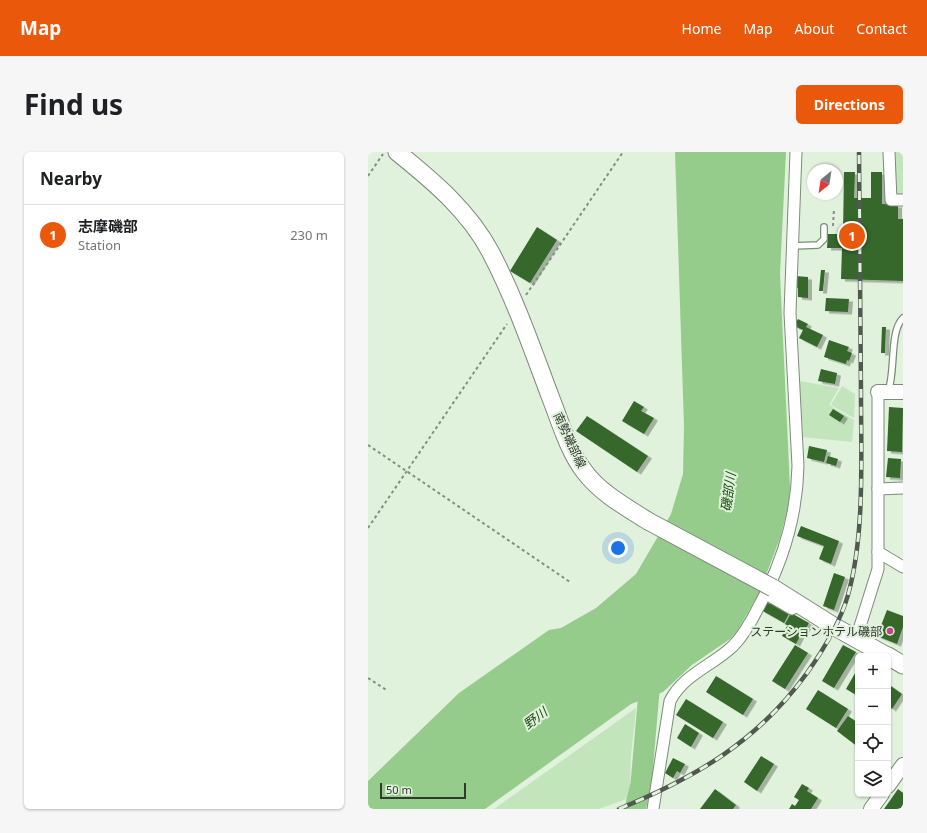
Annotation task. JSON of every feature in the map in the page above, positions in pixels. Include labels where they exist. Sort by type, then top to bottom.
[{"type":"main road","name":"南勢磯部線","points":[[397,152],[439,186],[467,216],[491,252],[517,310],[566,438],[584,471],[606,493],[648,521],[882,653]]},
{"type":"main road","name":"南勢磯部線","points":[[891,658],[903,665]]},
{"type":"street","points":[[653,809],[670,701],[674,693],[690,677],[727,651],[739,640],[770,591],[792,521],[798,484],[790,313],[796,152]]},
{"type":"street","points":[[890,152],[891,200],[903,200]]},
{"type":"street","points":[[856,639],[878,569],[878,489],[883,392],[903,392]]},
{"type":"street","points":[[878,489],[903,488]]},
{"type":"street","points":[[878,552],[903,567]]},
{"type":"street","points":[[891,782],[903,765]]},
{"type":"street","points":[[872,809],[880,797]]},
{"type":"lane","points":[[792,246],[818,245],[824,239],[824,227]]},
{"type":"lane","points":[[883,392],[894,368],[896,328],[903,318]]},
{"type":"path","points":[[368,176],[384,152]]},
{"type":"path","points":[[368,528],[623,152]]},
{"type":"path","points":[[833,232],[834,208]]},
{"type":"path","points":[[368,445],[570,582]]},
{"type":"path","points":[[368,678],[388,691]]},
{"type":"shaded area","points":[[895,152],[903,152],[903,194],[897,194]]},
{"type":"shaded area","points":[[799,381],[839,388],[829,405],[854,420],[852,442],[802,437]]},
{"type":"shaded area","points":[[842,386],[855,394],[854,418],[831,405]]},
{"type":"shaded area","points":[[636,708],[630,774],[632,797],[599,809],[494,809]]},
{"type":"water","name":"野川","points":[[675,152],[786,152],[780,274],[790,488],[788,507],[780,538],[760,591],[738,630],[730,639],[692,665],[663,692],[631,704],[485,809],[368,809],[368,781],[459,693],[549,630],[561,628],[596,608],[636,574],[671,514],[683,474],[684,426]]},
{"type":"building","points":[[844,172],[855,172],[854,198],[871,198],[871,172],[882,172],[882,204],[898,205],[898,219],[903,219],[903,281],[841,279],[842,248],[827,248],[828,234],[843,234]]},
{"type":"building","points":[[537,227],[557,240],[530,283],[510,271]]},
{"type":"building","points":[[821,270],[825,270],[823,291],[819,291]]},
{"type":"building","points":[[795,276],[808,277],[808,298],[798,297],[798,288],[794,287]]},
{"type":"building","points":[[826,298],[849,299],[848,312],[825,311]]},
{"type":"building","points":[[798,319],[808,324],[806,327],[823,335],[817,347],[799,338],[803,330],[794,326]]},
{"type":"building","points":[[882,327],[886,327],[885,353],[881,353]]},
{"type":"building","points":[[829,340],[849,347],[847,351],[852,353],[846,364],[824,357]]},
{"type":"building","points":[[821,369],[837,373],[835,384],[818,381]]},
{"type":"building","points":[[634,401],[644,407],[641,411],[654,418],[644,434],[622,421]]},
{"type":"building","points":[[889,407],[903,408],[902,452],[887,451]]},
{"type":"building","points":[[833,409],[844,416],[840,422],[829,415]]},
{"type":"building","points":[[587,416],[648,456],[637,472],[576,431]]},
{"type":"building","points":[[809,446],[827,450],[824,462],[807,458]]},
{"type":"building","points":[[828,456],[838,459],[836,466],[826,463]]},
{"type":"building","points":[[888,458],[901,459],[900,478],[886,477]]},
{"type":"building","points":[[801,526],[839,541],[831,564],[819,559],[824,546],[797,536]]},
{"type":"building","points":[[834,573],[845,577],[834,610],[823,606]]},
{"type":"building","points":[[766,602],[770,604],[772,602],[790,612],[784,623],[761,610]]},
{"type":"building","name":"ステーションホテル磯部","points":[[887,610],[903,616],[903,627],[897,644],[877,636]]},
{"type":"building","points":[[791,613],[809,623],[803,634],[785,624]]},
{"type":"building","points":[[787,626],[801,634],[796,644],[782,636]]},
{"type":"building","points":[[795,645],[808,653],[785,689],[772,681]]},
{"type":"building","points":[[843,645],[856,652],[834,688],[822,681]]},
{"type":"building","points":[[855,673],[855,694],[846,689]]},
{"type":"building","points":[[716,676],[753,699],[743,715],[706,692]]},
{"type":"building","points":[[891,686],[902,694],[892,709],[891,708]]},
{"type":"building","points":[[818,690],[848,709],[836,728],[806,709]]},
{"type":"building","points":[[686,699],[723,722],[713,738],[676,715]]},
{"type":"building","points":[[848,716],[855,721],[855,745],[837,731]]},
{"type":"building","points":[[685,724],[699,733],[691,747],[677,738]]},
{"type":"building","points":[[761,756],[774,764],[757,791],[744,782]]},
{"type":"building","points":[[673,758],[685,764],[680,773],[677,771],[673,778],[665,773]]},
{"type":"building","points":[[802,784],[809,788],[807,791],[818,798],[811,809],[789,809],[792,804],[795,806],[799,800],[794,797]]},
{"type":"building","points":[[715,789],[736,805],[733,809],[700,809]]},
{"type":"building","points":[[898,789],[903,793],[903,809],[884,809]]},
{"type":"waterway","name":"磯部川","points":[[635,809],[641,784],[651,669]]},
{"type":"railway","points":[[619,809],[674,784],[723,755],[746,738],[788,697],[807,673],[831,636],[841,616],[848,595],[853,572],[860,522],[861,444],[859,152]]},
{"type":"place","name":"志摩磯部","points":[[852,236]]},
{"type":"place","name":"ステーションホテル磯部","points":[[890,631]]}]
